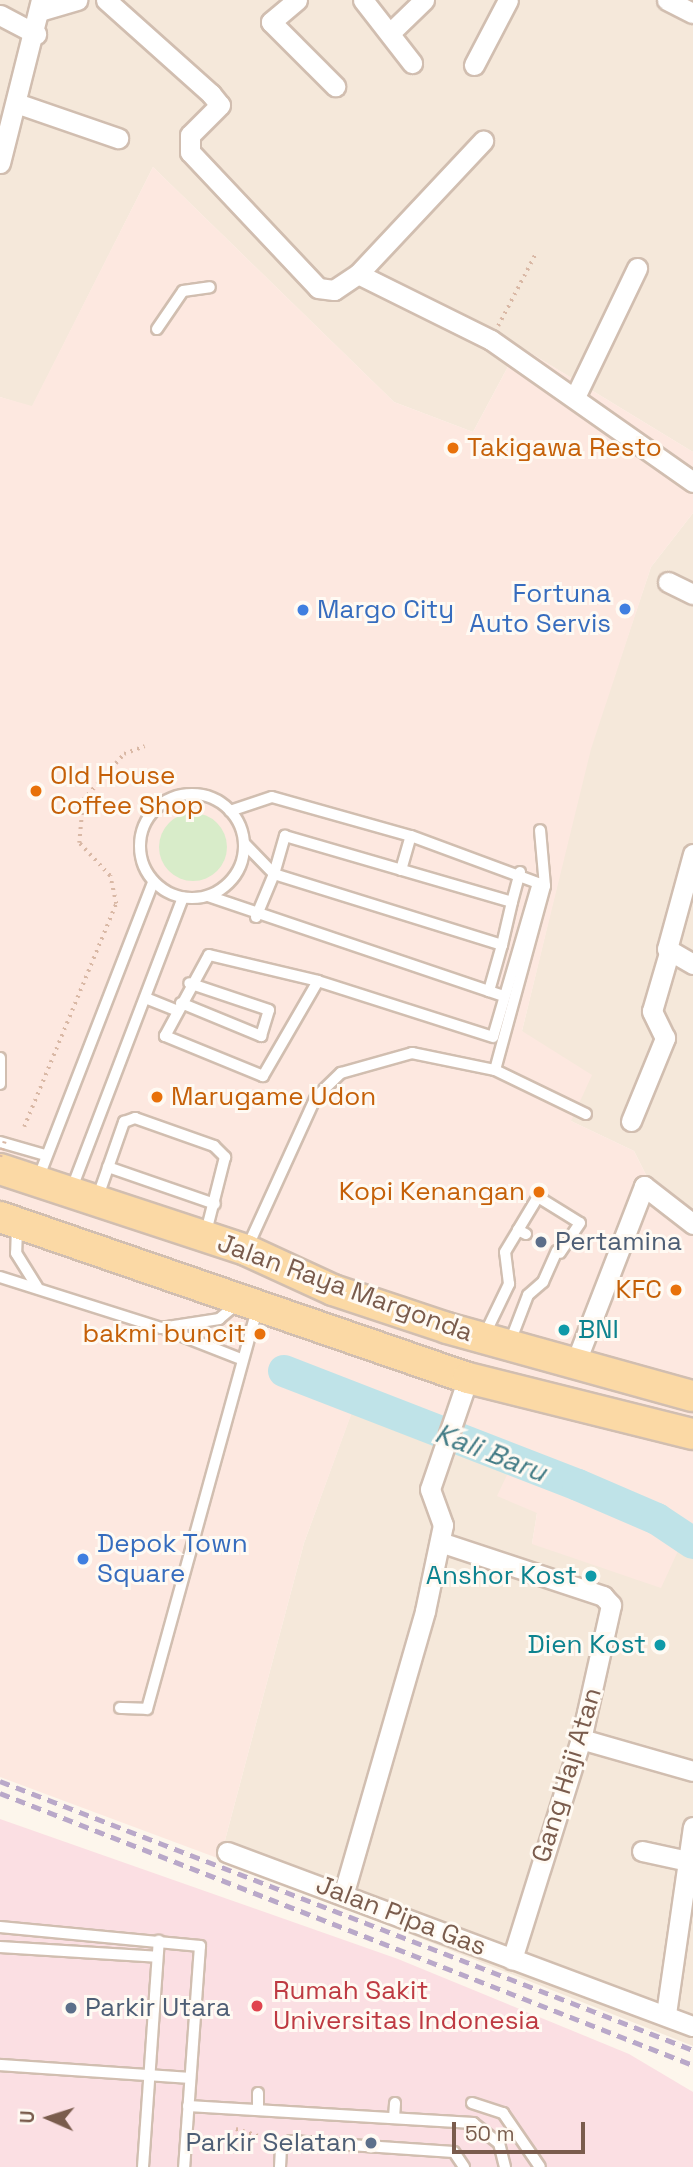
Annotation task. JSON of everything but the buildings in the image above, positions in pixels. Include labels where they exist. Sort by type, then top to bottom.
[{"type":"main road","name":"Jalan Raya Margonda","points":[[22,1164],[84,1195],[246,1250],[344,1293],[495,1343],[693,1396]]},
{"type":"main road","name":"Jalan Raya Margonda","points":[[8,1220],[252,1299],[468,1378],[693,1434]]},
{"type":"main road","points":[[332,1329],[344,1293]]},
{"type":"street","points":[[0,163],[19,104],[36,34],[40,5],[77,0]]},
{"type":"street","points":[[106,0],[220,105],[191,135],[190,152],[318,288],[334,290],[358,274],[483,141]]},
{"type":"street","points":[[297,0],[271,22],[335,86]]},
{"type":"street","points":[[363,0],[391,32],[412,63]]},
{"type":"street","points":[[391,32],[424,0]]},
{"type":"street","points":[[474,65],[508,0]]},
{"type":"street","points":[[667,0],[693,13]]},
{"type":"street","points":[[0,15],[36,34]]},
{"type":"street","points":[[19,104],[118,138]]},
{"type":"street","points":[[576,395],[637,268]]},
{"type":"street","points":[[358,274],[491,340],[576,395],[693,482]]},
{"type":"street","points":[[668,582],[693,594]]},
{"type":"street","points":[[631,1121],[664,1041],[652,1011],[693,854]]},
{"type":"street","points":[[669,953],[693,964]]},
{"type":"street","points":[[575,1364],[643,1186],[693,1224]]},
{"type":"street","points":[[344,1892],[440,1542],[442,1518],[430,1489],[445,1438],[468,1378]]},
{"type":"street","name":"Gang Haji Atan","points":[[440,1542],[608,1600],[611,1613],[580,1739],[512,1959]]},
{"type":"street","points":[[580,1739],[693,1771]]},
{"type":"street","points":[[666,2014],[693,1827]]},
{"type":"street","points":[[642,1850],[688,1861]]},
{"type":"street","name":"Jalan Pipa Gas","points":[[227,1852],[344,1892],[512,1959],[693,2026]]},
{"type":"lane","points":[[157,329],[183,291],[210,288]]},
{"type":"lane","points":[[502,945],[274,874],[244,843],[230,811],[199,794],[180,794],[150,814],[139,848],[153,882],[183,898],[208,896],[256,916],[504,996]]},
{"type":"lane","points":[[230,811],[272,797],[411,836],[520,872],[538,883],[493,1037],[318,981],[209,955],[190,984],[165,1036],[263,1076],[318,981]]},
{"type":"lane","points":[[495,1069],[545,886],[540,830]]},
{"type":"lane","points":[[256,916],[274,874],[285,836],[512,902]]},
{"type":"lane","points":[[401,870],[411,836]]},
{"type":"lane","points":[[208,896],[235,876],[244,843]]},
{"type":"lane","points":[[489,991],[520,872]]},
{"type":"lane","points":[[3,1140],[22,1164],[153,882]]},
{"type":"lane","points":[[84,1195],[183,898]]},
{"type":"lane","points":[[148,999],[180,1007],[261,1036],[269,1010],[190,984]]},
{"type":"lane","points":[[246,1250],[316,1097],[334,1078],[412,1053],[495,1069],[586,1114]]},
{"type":"lane","points":[[0,1058],[0,1084]]},
{"type":"lane","points":[[84,1195],[108,1167],[124,1122],[135,1118],[214,1146],[225,1157],[205,1236]]},
{"type":"lane","points":[[108,1167],[215,1204]]},
{"type":"lane","points":[[538,1197],[580,1223],[495,1343],[509,1284],[503,1261],[522,1232],[538,1197]]},
{"type":"lane","points":[[8,1220],[16,1253],[40,1290]]},
{"type":"lane","points":[[0,1277],[161,1328],[241,1359]]},
{"type":"lane","points":[[161,1328],[219,1320],[252,1299]]},
{"type":"lane","points":[[120,1708],[147,1709],[241,1359],[252,1299]]},
{"type":"lane","points":[[0,1927],[200,1946],[184,2167]]},
{"type":"lane","points":[[45,1950],[46,1931]]},
{"type":"lane","points":[[143,2167],[159,1941]]},
{"type":"lane","points":[[0,1947],[157,1957]]},
{"type":"lane","points":[[0,2065],[190,2078]]},
{"type":"lane","points":[[258,2093],[258,2110]]},
{"type":"lane","points":[[472,2103],[503,2113],[540,2167]]},
{"type":"lane","points":[[394,2118],[395,2104]]},
{"type":"lane","points":[[188,2106],[473,2123],[499,2143],[505,2167]]},
{"type":"lane","points":[[280,2167],[285,2143],[454,2152],[464,2167]]},
{"type":"path","points":[[491,340],[536,253]]},
{"type":"path","points":[[24,1127],[116,904],[110,876],[79,843],[83,800],[124,754],[145,746]]},
{"type":"path","points":[[3,1140],[22,1164]]},
{"type":"path","points":[[236,2129],[285,2143]]},
{"type":"shaded area","points":[[0,0],[693,0],[693,452],[519,346],[473,432],[394,402],[153,167],[32,407],[0,397]]},
{"type":"shaded area","points":[[153,167],[394,402],[473,432],[519,346],[693,452],[693,513],[651,567],[591,749],[522,1031],[592,1075],[571,1121],[634,1151],[648,1179],[693,1214],[693,1548],[683,1540],[661,1588],[532,1544],[537,1513],[497,1496],[514,1460],[358,1396],[304,1543],[220,1859],[0,1777],[0,397],[32,406]]},
{"type":"shaded area","points":[[693,513],[693,1214],[648,1179],[634,1151],[571,1121],[522,1031],[590,749],[651,567]]},
{"type":"shaded area","points":[[358,1395],[514,1460],[537,1513],[532,1544],[683,1540],[693,1548],[693,2046],[220,1859],[304,1543]]},
{"type":"shaded area","name":"Rumah Sakit Universitas Indonesia","points":[[0,1819],[398,1959],[629,2054],[693,2092],[693,2167],[0,2167]]},
{"type":"green space","points":[[186,813],[200,813],[212,818],[222,828],[227,847],[222,866],[212,876],[200,881],[186,881],[174,876],[164,866],[159,854],[159,840],[164,828],[174,818]]},
{"type":"waterway","name":"Kali Baru","points":[[284,1371],[578,1485],[657,1519],[693,1543]]},
{"type":"railway","points":[[0,1781],[693,2050]]},
{"type":"railway","points":[[0,1793],[693,2065]]},
{"type":"place","name":"Takigawa Resto","points":[[453,448]]},
{"type":"place","name":"Fortuna Auto Servis","points":[[625,609]]},
{"type":"place","name":"Margo City","points":[[303,610]]},
{"type":"place","name":"Old House Coffee Shop","points":[[36,791]]},
{"type":"place","name":"Marugame Udon","points":[[157,1097]]},
{"type":"place","name":"Kopi Kenangan","points":[[539,1192]]},
{"type":"place","name":"Pertamina","points":[[541,1242]]},
{"type":"place","name":"KFC","points":[[676,1290]]},
{"type":"place","name":"BNI","points":[[564,1330]]},
{"type":"place","name":"bakmi buncit","points":[[260,1334]]},
{"type":"place","name":"Depok Town Square","points":[[83,1559]]},
{"type":"place","name":"Anshor Kost","points":[[591,1576]]},
{"type":"place","name":"Dien Kost","points":[[660,1645]]},
{"type":"place","name":"Rumah Sakit Universitas Indonesia","points":[[257,2006]]},
{"type":"place","name":"Parkir Utara","points":[[71,2008]]},
{"type":"place","name":"Parkir Selatan","points":[[371,2143]]}]
